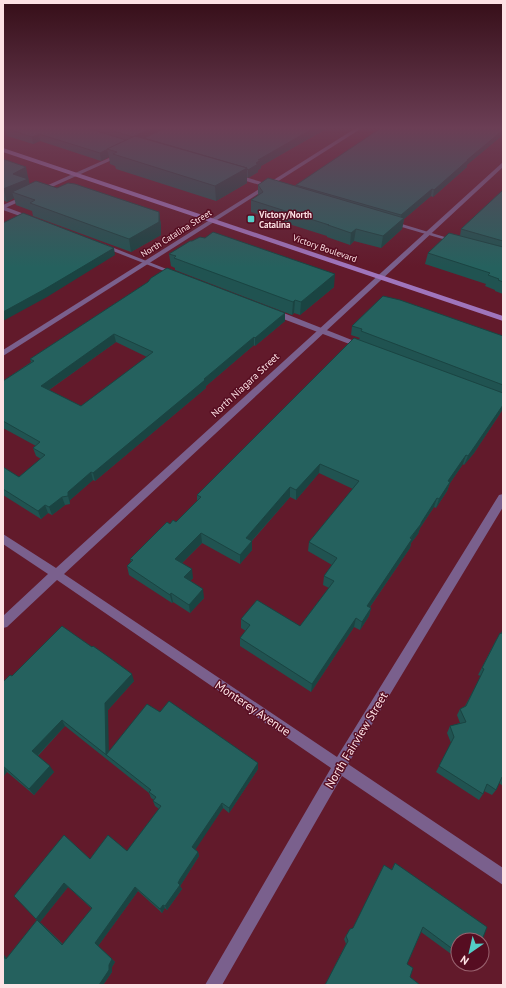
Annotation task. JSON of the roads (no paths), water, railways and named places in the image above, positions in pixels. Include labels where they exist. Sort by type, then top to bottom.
[{"type":"main road","name":"Victory Boulevard","points":[[74,175],[503,319]]},
{"type":"street","points":[[229,174],[276,188]]},
{"type":"street","name":"North Catalina Street","points":[[3,354],[288,174]]},
{"type":"street","name":"North Niagara Street","points":[[3,623],[492,174]]},
{"type":"street","points":[[3,207],[74,175]]},
{"type":"street","points":[[3,207],[39,222]]},
{"type":"street","points":[[382,220],[465,244]]},
{"type":"street","points":[[96,244],[183,277]]},
{"type":"street","points":[[263,308],[372,350]]},
{"type":"street","name":"North Fairview Street","points":[[213,985],[339,767],[503,498]]},
{"type":"street","name":"Monterey Avenue","points":[[3,538],[503,877]]},
{"type":"place","name":"Victory/North Catalina","points":[[251,219]]}]
